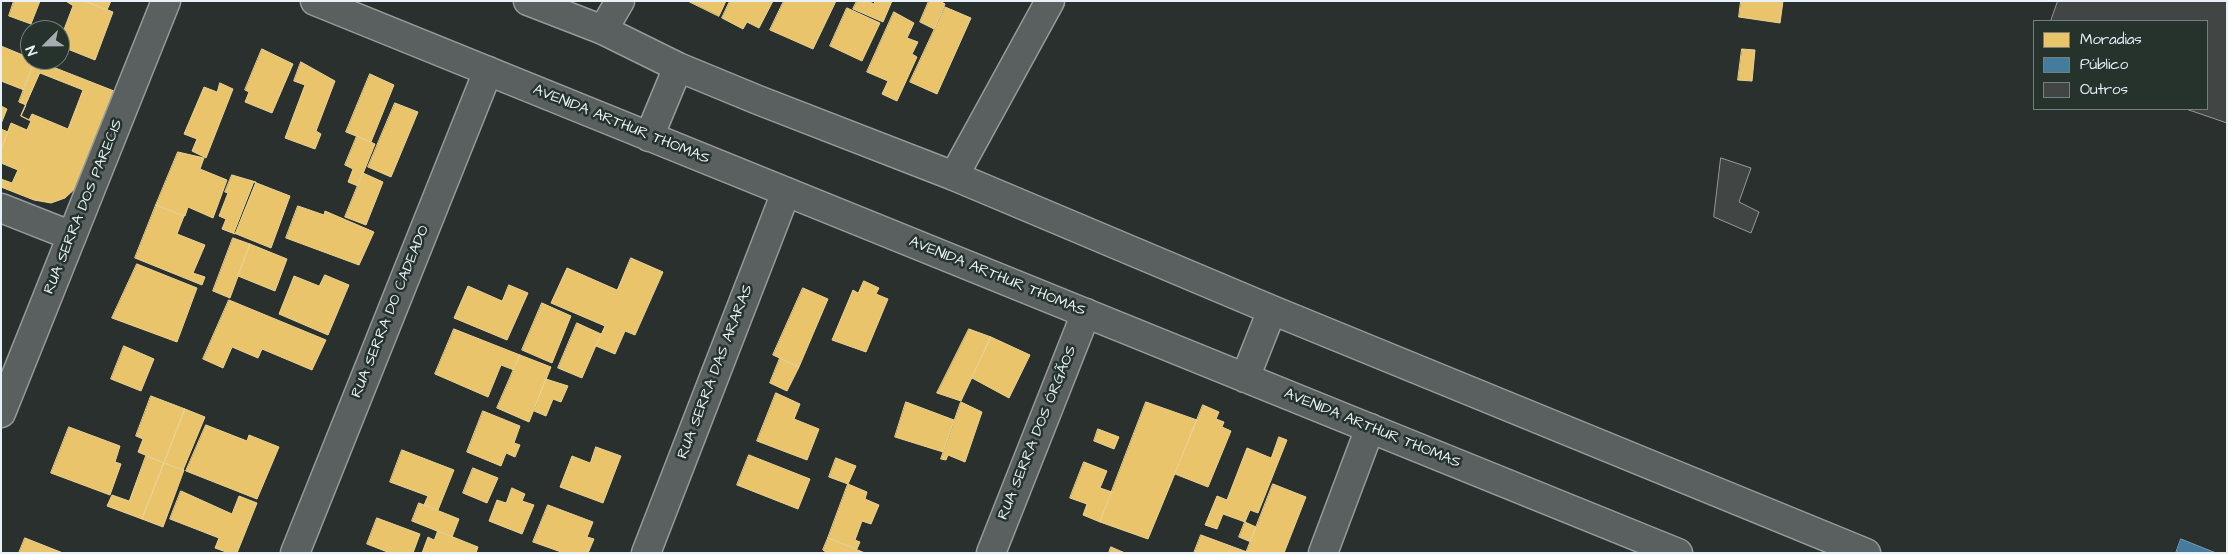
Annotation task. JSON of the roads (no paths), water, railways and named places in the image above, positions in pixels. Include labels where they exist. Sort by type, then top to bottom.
[{"type":"main road","name":"RUA SERRA DOS PARECIS","points":[[1,413],[166,1]]},
{"type":"main road","name":"AVENIDA ARTHUR THOMAS","points":[[315,1],[1675,552]]},
{"type":"main road","points":[[528,1],[603,30],[678,67],[954,176],[1272,310],[1866,553]]},
{"type":"main road","points":[[603,30],[620,1]]},
{"type":"main road","points":[[954,176],[1050,1]]},
{"type":"main road","points":[[649,137],[678,67]]},
{"type":"main road","name":"RUA SERRA DO CADEADO","points":[[294,553],[488,71]]},
{"type":"main road","name":"RUA SERRA DAS ARARAS","points":[[646,553],[786,192]]},
{"type":"main road","points":[[1,208],[72,236]]},
{"type":"main road","points":[[1246,378],[1272,310]]},
{"type":"main road","name":"RUA SERRA DOS ÓRGÃOS","points":[[991,553],[1086,313]]},
{"type":"main road","points":[[1323,553],[1370,428]]}]
